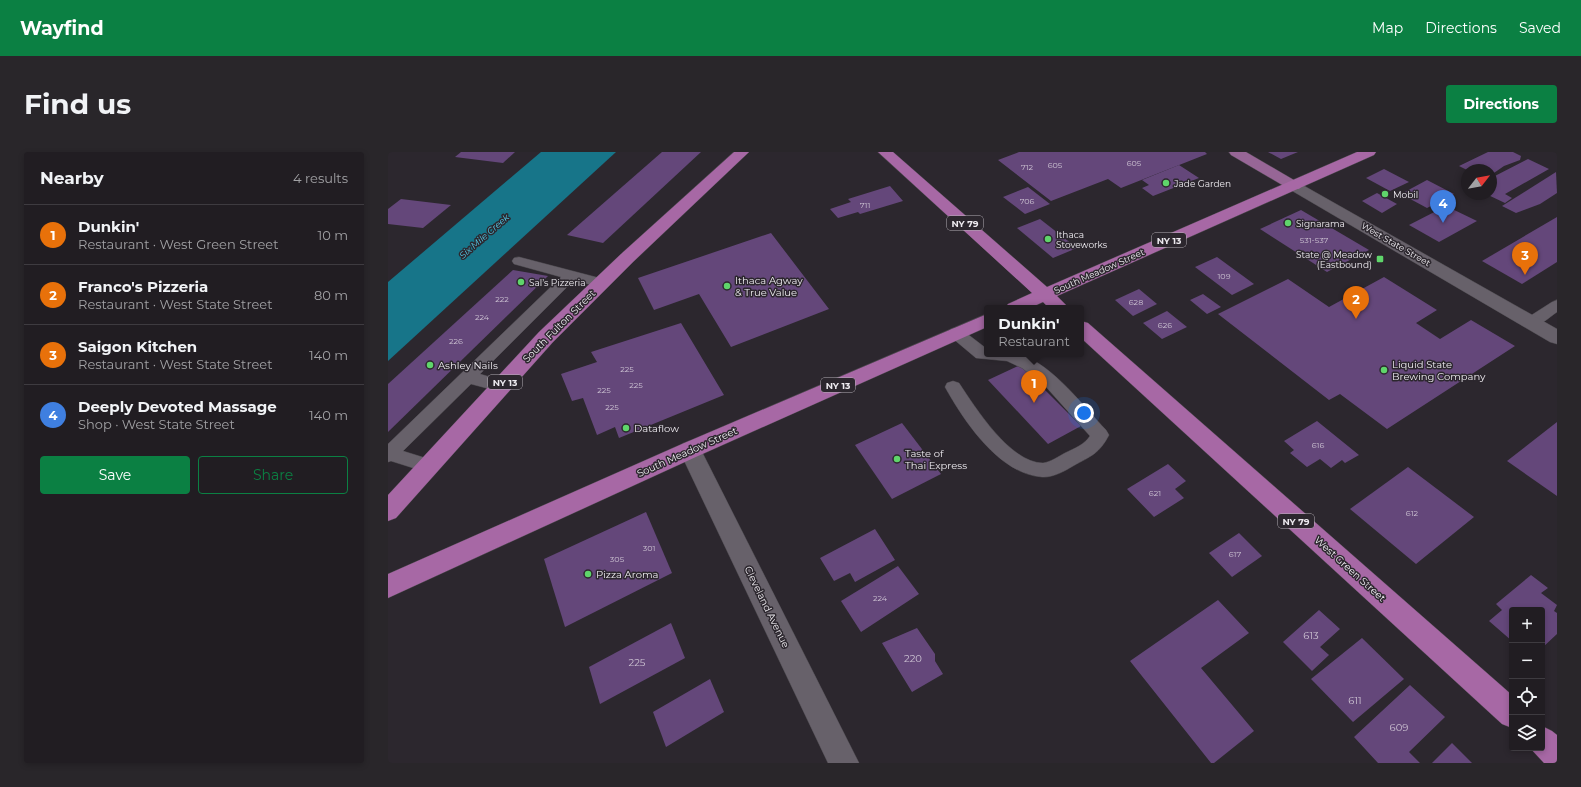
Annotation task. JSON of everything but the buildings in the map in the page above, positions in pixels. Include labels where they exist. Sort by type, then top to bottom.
[{"type":"highway","name":"South Fulton Street","points":[[388,511],[546,337],[742,152]]},
{"type":"highway","name":"NY 79","points":[[885,152],[1057,305]]},
{"type":"highway","name":"NY 13","points":[[1294,186],[1369,152]]},
{"type":"highway","name":"South Meadow Street","points":[[1021,305],[1294,186]]},
{"type":"highway","name":"South Meadow Street","points":[[388,586],[690,450],[984,321]]},
{"type":"highway","name":"West Green Street","points":[[1084,330],[1509,711]]},
{"type":"highway","points":[[1545,744],[1557,755]]},
{"type":"main road","name":"West State Street","points":[[1236,152],[1294,186]]},
{"type":"street","name":"West State Street","points":[[1294,186],[1557,337]]},
{"type":"street","name":"Cleveland Avenue","points":[[690,450],[844,763]]},
{"type":"lane","points":[[519,261],[602,283]]},
{"type":"lane","points":[[429,466],[389,455],[571,275]]},
{"type":"lane","points":[[1532,322],[1557,305]]},
{"type":"lane","points":[[956,333],[984,354]]},
{"type":"lane","points":[[953,387],[982,429],[1003,450],[1024,466],[1043,470],[1065,462],[1095,446],[1100,435],[1053,384],[1028,364],[1011,357]]},
{"type":"lane","points":[[468,377],[501,386]]},
{"type":"water","name":"Six Mile Creek","points":[[541,152],[616,152],[388,361],[388,282]]},
{"type":"place","name":"Jade Garden","points":[[1166,183]]},
{"type":"place","name":"Mobil","points":[[1385,194]]},
{"type":"place","name":"Signarama","points":[[1288,223]]},
{"type":"place","name":"Deeply Devoted Massage","points":[[1443,223]]},
{"type":"place","name":"Ithaca Stoveworks","points":[[1048,239]]},
{"type":"place","name":"State @ Meadow (Eastbound)","points":[[1380,259]]},
{"type":"place","name":"Saigon Kitchen","points":[[1525,275]]},
{"type":"place","name":"Sal’s Pizzeria","points":[[521,282]]},
{"type":"place","name":"Ithaca Agway & True Value","points":[[727,286]]},
{"type":"place","name":"Franco's Pizzeria","points":[[1356,319]]},
{"type":"place","name":"Ashley Nails","points":[[430,365]]},
{"type":"place","name":"Liquid State Brewing Company","points":[[1384,370]]},
{"type":"place","name":"Dunkin'","points":[[1034,403]]},
{"type":"place","name":"Dataflow","points":[[626,428]]},
{"type":"place","name":"Taste of Thai Express","points":[[897,459]]},
{"type":"place","name":"Pizza Aroma","points":[[588,574]]}]
